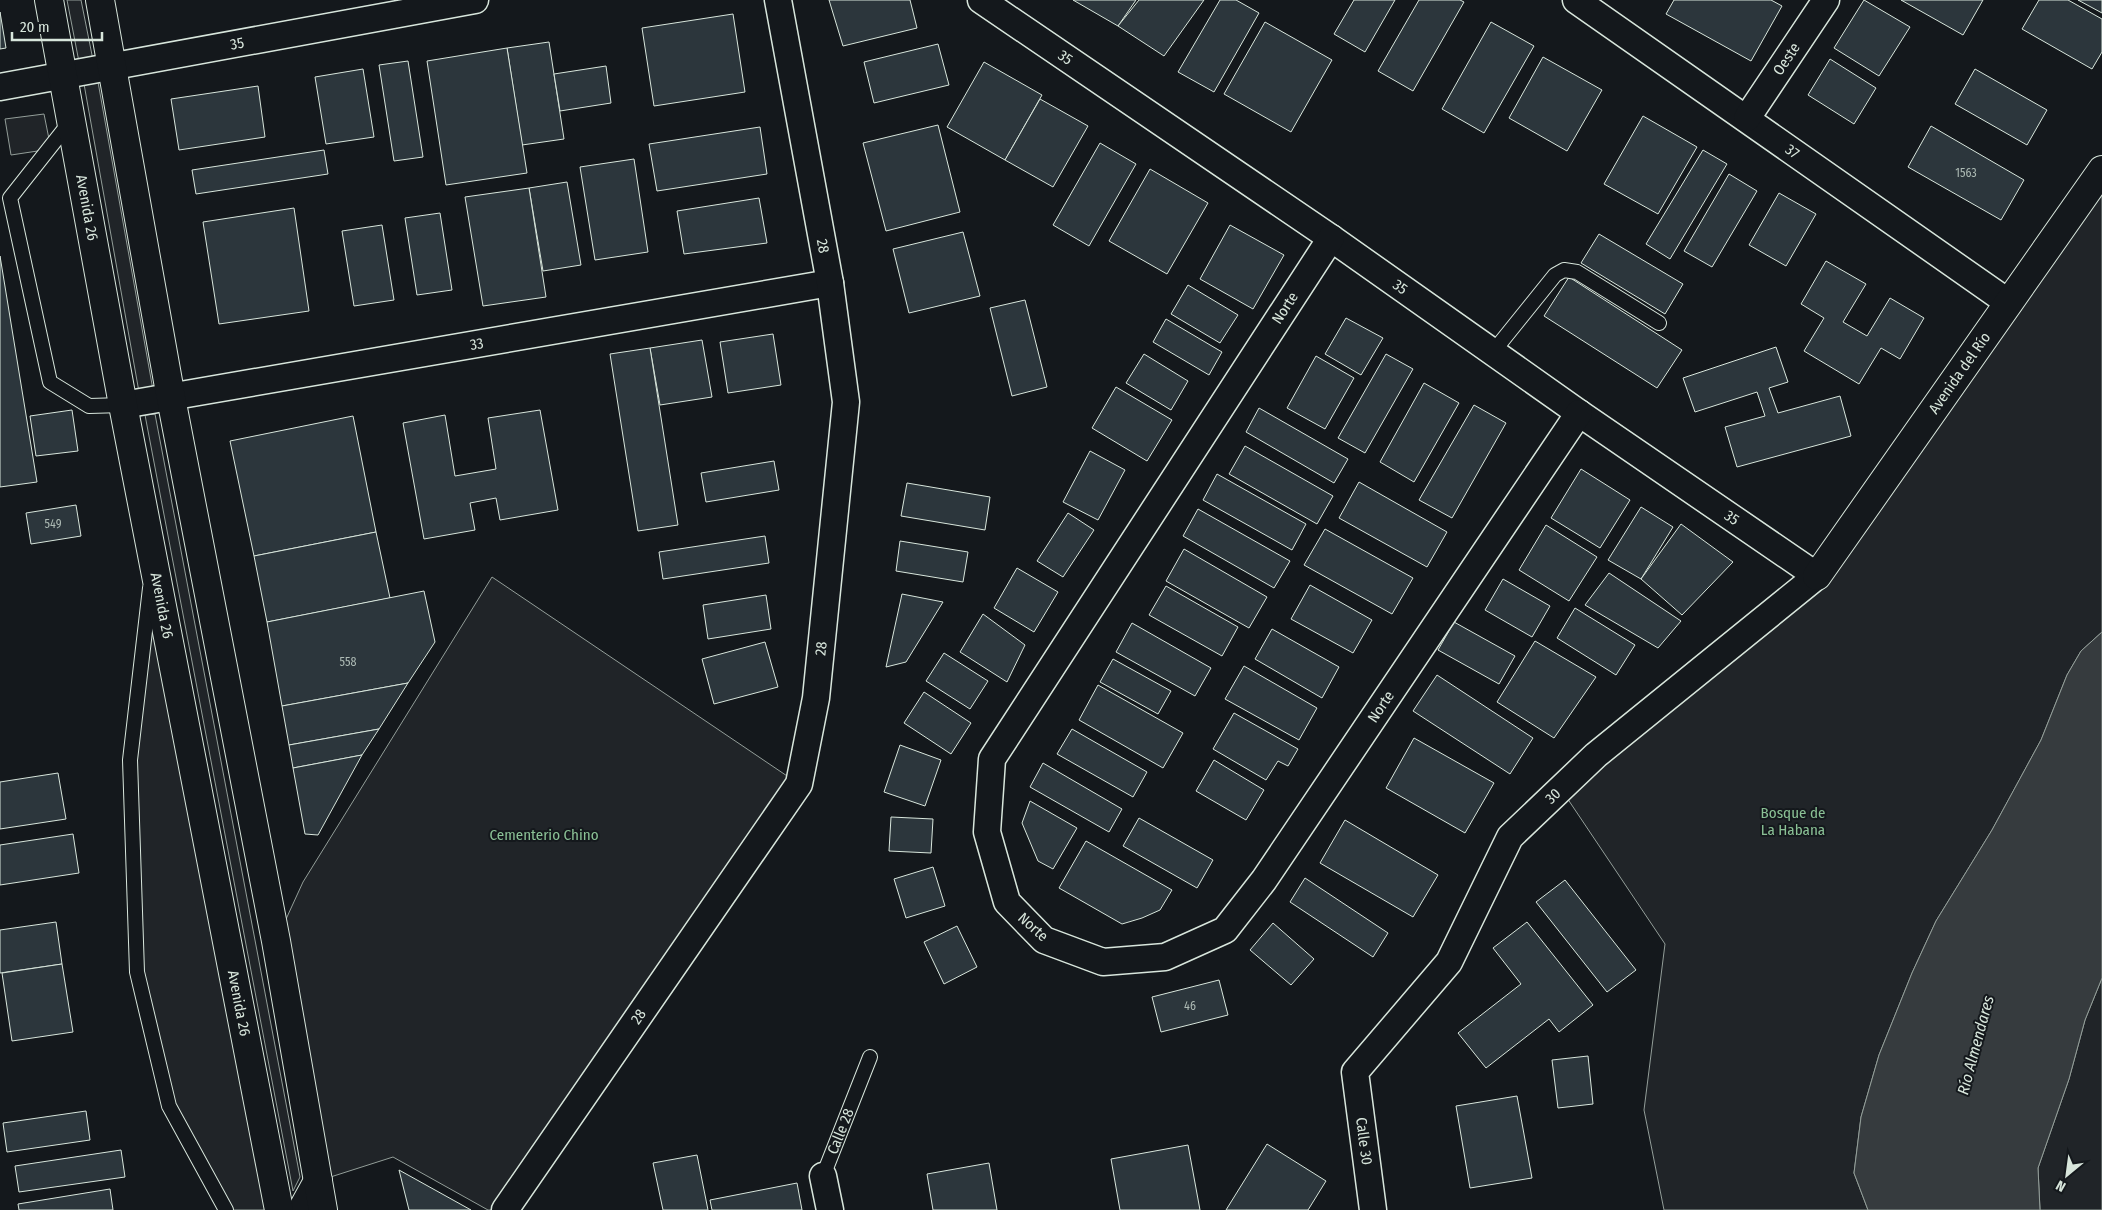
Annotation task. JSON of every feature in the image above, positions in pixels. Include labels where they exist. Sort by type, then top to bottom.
[{"type":"main road","name":"Avenida 26","points":[[49,0],[123,405],[279,1210]]},
{"type":"main road","points":[[100,0],[171,398],[276,941],[323,1210]]},
{"type":"main road","name":"Avenida del Río","points":[[1817,576],[2102,170]]},
{"type":"main road","points":[[302,1210],[318,1181]]},
{"type":"street","name":"35","points":[[0,87],[475,0]]},
{"type":"street","name":"28","points":[[505,1210],[799,784],[816,698],[846,402],[830,283],[778,0]]},
{"type":"street","name":"35","points":[[981,0],[1331,238],[1579,413],[1817,576]]},
{"type":"street","name":"37","points":[[1576,0],[2009,303]]},
{"type":"street","name":"Oeste","points":[[1747,118],[1826,0]]},
{"type":"street","name":"Norte","points":[[1331,238],[992,759],[986,832],[1007,902],[1044,940],[1102,962],[1165,957],[1225,930],[1264,880],[1579,413]]},
{"type":"street","name":"33","points":[[123,405],[830,283]]},
{"type":"street","name":"30","points":[[1355,1072],[1449,962],[1510,837],[1596,755],[1817,576]]},
{"type":"street","name":"Calle 30","points":[[1355,1072],[1374,1210]]},
{"type":"street","name":"Calle 28","points":[[823,1176],[830,1210]]},
{"type":"lane","points":[[72,119],[10,198],[50,382],[89,406],[123,405]]},
{"type":"lane","points":[[1493,352],[1555,275],[1564,270],[1577,272],[1659,323]]},
{"type":"lane","points":[[154,560],[130,760],[137,972],[169,1106],[226,1210]]},
{"type":"lane","name":"Calle 28","points":[[823,1176],[870,1056]]},
{"type":"green space","points":[[67,0],[81,0],[93,60],[79,62]]},
{"type":"green space","points":[[98,82],[153,390],[139,392],[84,84]]},
{"type":"green space","points":[[44,114],[51,149],[11,155],[5,119]]},
{"type":"green space","name":"Bosque de La Habana","points":[[2102,170],[2102,632],[2081,651],[2067,675],[2041,740],[1992,830],[1936,921],[1912,973],[1879,1055],[1861,1117],[1854,1173],[1868,1210],[1664,1210],[1644,1110],[1665,944],[1561,789],[1817,576]]},
{"type":"green space","points":[[155,414],[300,1177],[293,1191],[145,415]]},
{"type":"green space","points":[[154,560],[279,1210],[226,1210],[169,1106],[137,972],[130,760]]},
{"type":"green space","name":"Cementerio Chino","points":[[492,577],[799,784],[502,1210],[488,1210],[393,1157],[318,1181],[276,941],[303,882]]},
{"type":"green space","points":[[2102,978],[2102,1210],[2040,1210],[2038,1168],[2069,1079],[2085,1020]]},
{"type":"water","name":"Río Almendares","points":[[2102,632],[2102,978],[2085,1020],[2069,1079],[2038,1168],[2040,1210],[1868,1210],[1854,1173],[1861,1117],[1879,1055],[1912,973],[1936,921],[1992,830],[2041,740],[2067,675],[2081,651]]},
{"type":"building","points":[[829,0],[910,0],[917,28],[843,46]]},
{"type":"building","points":[[1073,0],[1136,0],[1118,26]]},
{"type":"building","points":[[1139,0],[1204,0],[1164,56],[1118,26]]},
{"type":"building","points":[[1220,0],[1236,0],[1259,13],[1214,92],[1178,72]]},
{"type":"building","points":[[1354,0],[1395,0],[1365,52],[1334,34]]},
{"type":"building","points":[[1419,0],[1460,0],[1464,2],[1413,91],[1378,71]]},
{"type":"building","points":[[1674,0],[1771,0],[1782,6],[1751,61],[1666,14]]},
{"type":"building","points":[[1864,0],[1910,27],[1879,76],[1834,48]]},
{"type":"building","points":[[1901,0],[1983,0],[1963,35]]},
{"type":"building","points":[[2039,0],[2068,0],[2102,19],[2102,52],[2092,69],[2022,29]]},
{"type":"building","points":[[2078,0],[2102,0],[2102,13]]},
{"type":"building","points":[[0,12],[6,48],[0,49]]},
{"type":"building","points":[[733,14],[745,92],[654,106],[642,28]]},
{"type":"building","points":[[1265,22],[1332,60],[1291,132],[1224,94]]},
{"type":"building","points":[[1491,22],[1534,46],[1484,133],[1442,109]]},
{"type":"building","points":[[549,42],[564,139],[522,145],[507,48]]},
{"type":"building","points":[[938,44],[949,85],[874,103],[864,62]]},
{"type":"building","points":[[507,48],[527,173],[446,185],[427,61]]},
{"type":"building","points":[[1543,57],[1602,90],[1567,151],[1509,118]]},
{"type":"building","points":[[1830,59],[1876,88],[1854,124],[1808,95]]},
{"type":"building","points":[[408,61],[423,157],[394,161],[379,65]]},
{"type":"building","points":[[984,62],[1042,95],[1005,160],[947,127]]},
{"type":"building","points":[[606,66],[611,103],[560,111],[554,74]]},
{"type":"building","points":[[363,69],[374,137],[326,144],[315,77]]},
{"type":"building","points":[[1975,69],[2047,110],[2027,145],[1955,104]]},
{"type":"building","points":[[258,86],[265,137],[179,150],[171,99]]},
{"type":"building","points":[[1040,99],[1088,126],[1053,187],[1005,160]]},
{"type":"building","points":[[1643,116],[1697,147],[1658,214],[1604,184]]},
{"type":"building","points":[[938,125],[960,212],[886,231],[863,143]]},
{"type":"building","points":[[1931,126],[2024,180],[2001,220],[1908,167]]},
{"type":"building","points":[[760,127],[767,174],[657,191],[649,144]]},
{"type":"building","points":[[1100,143],[1136,164],[1089,246],[1053,225]]},
{"type":"building","points":[[324,150],[328,174],[196,194],[192,170]]},
{"type":"building","points":[[1703,150],[1727,164],[1670,259],[1646,244]]},
{"type":"building","points":[[634,159],[648,252],[595,260],[580,167]]},
{"type":"building","points":[[1150,169],[1208,203],[1167,274],[1109,241]]},
{"type":"building","points":[[1729,174],[1757,191],[1712,267],[1684,251]]},
{"type":"building","points":[[567,182],[581,265],[543,271],[529,188]]},
{"type":"building","points":[[529,188],[546,297],[483,306],[465,197]]},
{"type":"building","points":[[1779,193],[1816,214],[1786,266],[1749,245]]},
{"type":"building","points":[[759,198],[767,243],[684,254],[677,211]]},
{"type":"building","points":[[294,208],[309,311],[219,324],[203,222]]},
{"type":"building","points":[[440,213],[452,290],[417,295],[405,218]]},
{"type":"building","points":[[382,225],[394,300],[354,306],[342,231]]},
{"type":"building","points":[[1230,225],[1284,255],[1253,309],[1200,279]]},
{"type":"building","points":[[963,232],[980,296],[909,313],[893,249]]},
{"type":"building","points":[[1599,234],[1683,284],[1665,314],[1581,263]]},
{"type":"building","points":[[0,256],[37,482],[0,487]]},
{"type":"building","points":[[1826,261],[1866,284],[1843,322],[1867,336],[1890,298],[1924,318],[1900,359],[1881,348],[1859,384],[1804,351],[1824,318],[1801,304]]},
{"type":"building","points":[[1569,277],[1682,350],[1657,388],[1544,316]]},
{"type":"building","points":[[1188,285],[1238,315],[1220,343],[1171,314]]},
{"type":"building","points":[[1025,300],[1047,387],[1012,396],[990,308]]},
{"type":"building","points":[[1346,318],[1383,338],[1361,375],[1325,354]]},
{"type":"building","points":[[1166,319],[1222,352],[1209,375],[1153,342]]},
{"type":"building","points":[[773,334],[781,385],[728,393],[720,342]]},
{"type":"building","points":[[702,340],[712,397],[660,405],[650,348]]},
{"type":"building","points":[[1776,347],[1788,382],[1769,388],[1778,413],[1840,396],[1851,436],[1737,467],[1725,427],[1765,416],[1757,392],[1695,412],[1683,378]]},
{"type":"building","points":[[650,348],[678,525],[638,531],[610,354]]},
{"type":"building","points":[[1144,354],[1188,381],[1171,410],[1126,383]]},
{"type":"building","points":[[1386,354],[1413,369],[1365,453],[1338,438]]},
{"type":"building","points":[[1316,356],[1354,378],[1325,429],[1287,408]]},
{"type":"building","points":[[1424,383],[1459,403],[1414,482],[1380,462]]},
{"type":"building","points":[[1116,387],[1172,420],[1147,461],[1092,428]]},
{"type":"building","points":[[1474,405],[1506,423],[1452,518],[1419,500]]},
{"type":"building","points":[[1259,408],[1348,459],[1334,483],[1246,432]]},
{"type":"building","points":[[72,410],[78,451],[36,456],[30,416]]},
{"type":"building","points":[[540,410],[558,510],[500,520],[496,498],[470,503],[475,530],[424,539],[403,423],[445,415],[455,476],[496,469],[488,418]]},
{"type":"building","points":[[353,416],[376,532],[254,556],[230,441]]},
{"type":"building","points":[[1245,446],[1333,496],[1317,524],[1229,474]]},
{"type":"building","points":[[1090,451],[1125,470],[1098,520],[1063,502]]},
{"type":"building","points":[[774,461],[779,490],[706,502],[701,473]]},
{"type":"building","points":[[1581,469],[1630,500],[1600,548],[1551,518]]},
{"type":"building","points":[[1217,474],[1306,524],[1292,550],[1203,500]]},
{"type":"building","points":[[1359,482],[1447,532],[1427,567],[1339,518]]},
{"type":"building","points":[[907,483],[990,497],[985,530],[901,516]]},
{"type":"building","points":[[76,505],[81,536],[31,544],[26,513]]},
{"type":"building","points":[[1641,507],[1673,527],[1641,579],[1608,560]]},
{"type":"building","points":[[1198,509],[1290,561],[1274,588],[1183,536]]},
{"type":"building","points":[[1068,513],[1094,530],[1063,577],[1037,561]]},
{"type":"building","points":[[1681,524],[1733,562],[1682,615],[1641,579]]},
{"type":"building","points":[[1546,525],[1597,557],[1569,601],[1519,570]]},
{"type":"building","points":[[1325,529],[1413,578],[1392,614],[1304,565]]},
{"type":"building","points":[[376,532],[390,598],[267,622],[254,556]]},
{"type":"building","points":[[765,536],[769,563],[663,579],[659,552]]},
{"type":"building","points":[[900,541],[968,552],[963,582],[896,571]]},
{"type":"building","points":[[1184,549],[1267,597],[1249,628],[1166,581]]},
{"type":"building","points":[[1017,568],[1058,592],[1034,632],[994,608]]},
{"type":"building","points":[[1609,573],[1681,621],[1658,648],[1585,605]]},
{"type":"building","points":[[1503,579],[1550,606],[1532,637],[1485,610]]},
{"type":"building","points":[[1310,585],[1372,620],[1353,653],[1291,619]]},
{"type":"building","points":[[1166,586],[1238,627],[1222,656],[1149,615]]},
{"type":"building","points":[[424,591],[435,642],[408,683],[282,706],[267,622]]},
{"type":"building","points":[[902,594],[943,602],[906,662],[886,667]]},
{"type":"building","points":[[766,595],[771,629],[708,639],[703,605]]},
{"type":"building","points":[[1575,608],[1635,645],[1616,675],[1557,638]]},
{"type":"building","points":[[983,614],[1025,645],[1007,682],[960,652]]},
{"type":"building","points":[[1454,622],[1515,656],[1499,684],[1438,650]]},
{"type":"building","points":[[1132,623],[1211,668],[1195,696],[1116,652]]},
{"type":"building","points":[[1272,629],[1339,667],[1322,698],[1255,659]]},
{"type":"building","points":[[1535,641],[1596,677],[1554,738],[1497,702]]},
{"type":"building","points":[[765,642],[778,687],[714,704],[702,659]]},
{"type":"building","points":[[944,653],[988,681],[970,709],[926,681]]},
{"type":"building","points":[[1113,659],[1171,691],[1158,714],[1100,682]]},
{"type":"building","points":[[1244,666],[1317,708],[1299,740],[1225,699]]},
{"type":"building","points":[[1437,675],[1533,738],[1510,774],[1413,711]]},
{"type":"building","points":[[408,683],[379,729],[289,745],[282,706]]},
{"type":"building","points":[[1098,685],[1183,733],[1163,768],[1079,720]]},
{"type":"building","points":[[924,692],[971,723],[951,754],[904,723]]},
{"type":"building","points":[[1234,713],[1298,749],[1288,766],[1278,761],[1266,780],[1213,749]]},
{"type":"building","points":[[379,729],[362,755],[293,768],[289,745]]},
{"type":"building","points":[[1072,729],[1147,772],[1133,797],[1057,754]]},
{"type":"building","points":[[1414,738],[1494,783],[1465,833],[1386,788]]},
{"type":"building","points":[[900,745],[941,760],[925,806],[884,792]]},
{"type":"building","points":[[362,755],[318,835],[305,834],[293,768]]},
{"type":"building","points":[[1214,760],[1264,790],[1246,820],[1196,791]]},
{"type":"building","points":[[1043,763],[1122,809],[1109,832],[1030,787]]},
{"type":"building","points":[[58,773],[66,819],[0,829],[0,782]]},
{"type":"building","points":[[1030,801],[1077,828],[1053,869],[1038,861],[1022,823]]},
{"type":"building","points":[[891,817],[933,819],[931,853],[889,851]]},
{"type":"building","points":[[1139,818],[1213,860],[1197,888],[1123,846]]},
{"type":"building","points":[[1345,820],[1438,875],[1413,917],[1320,863]]},
{"type":"building","points":[[73,834],[79,873],[0,885],[0,845]]},
{"type":"building","points":[[1086,841],[1172,890],[1160,910],[1122,924],[1059,888]]},
{"type":"building","points":[[933,867],[945,906],[906,918],[894,879]]},
{"type":"building","points":[[1305,878],[1388,933],[1373,957],[1290,902]]},
{"type":"building","points":[[1565,880],[1636,970],[1607,992],[1536,902]]},
{"type":"building","points":[[56,922],[62,964],[0,973],[0,930]]},
{"type":"building","points":[[1527,922],[1593,1005],[1559,1032],[1549,1019],[1486,1068],[1458,1033],[1521,984],[1493,948]]},
{"type":"building","points":[[1273,923],[1314,959],[1291,985],[1250,950]]},
{"type":"building","points":[[957,926],[977,967],[944,984],[924,942]]},
{"type":"building","points":[[62,964],[73,1032],[12,1041],[2,973]]},
{"type":"building","points":[[1219,980],[1228,1015],[1161,1032],[1152,997]]},
{"type":"building","points":[[1588,1056],[1593,1104],[1558,1108],[1552,1060]]},
{"type":"building","points":[[1517,1096],[1532,1178],[1470,1188],[1456,1106]]},
{"type":"building","points":[[86,1111],[90,1140],[7,1152],[3,1123]]},
{"type":"building","points":[[1267,1144],[1326,1181],[1308,1210],[1226,1210]]},
{"type":"building","points":[[1188,1145],[1200,1210],[1120,1210],[1111,1159]]},
{"type":"building","points":[[121,1150],[125,1177],[19,1192],[15,1166]]},
{"type":"building","points":[[697,1155],[708,1210],[663,1210],[653,1163]]},
{"type":"building","points":[[989,1163],[997,1210],[933,1210],[927,1174]]},
{"type":"building","points":[[399,1170],[471,1210],[409,1210]]},
{"type":"building","points":[[797,1183],[802,1210],[712,1210],[710,1200]]},
{"type":"building","points":[[110,1189],[113,1210],[19,1210],[18,1204]]}]
